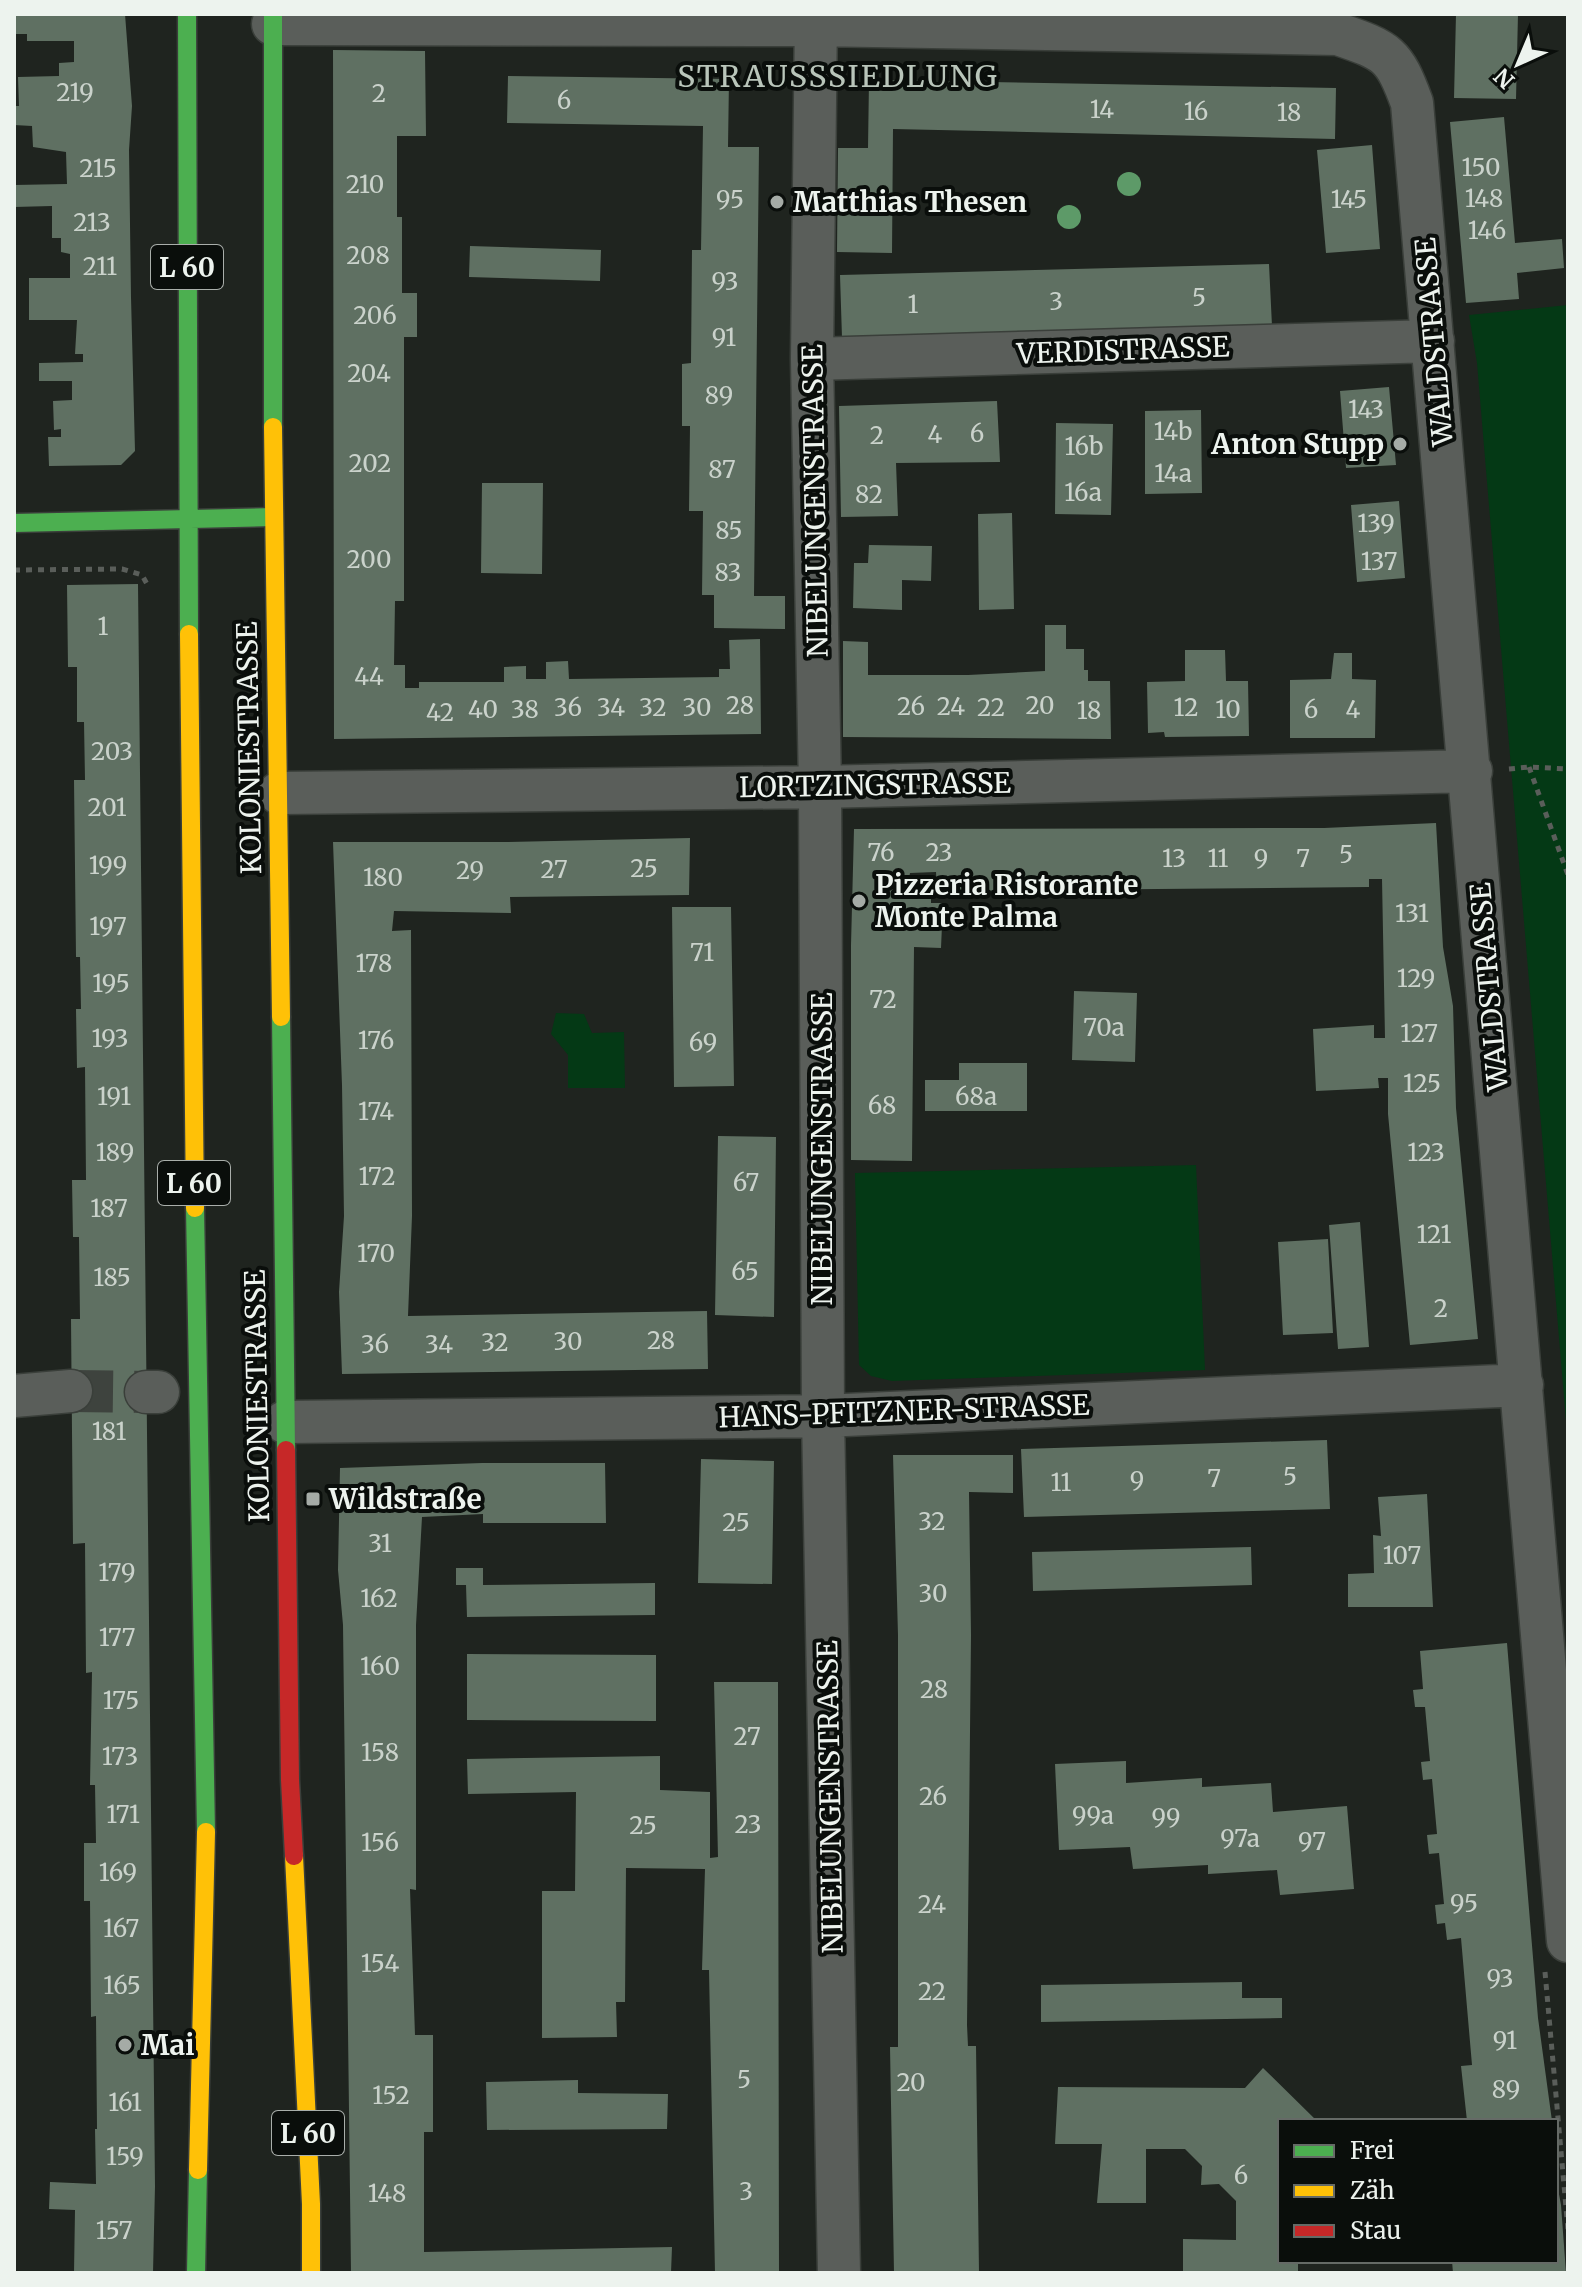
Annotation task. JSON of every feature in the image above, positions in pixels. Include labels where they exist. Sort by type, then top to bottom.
[{"type":"main road","name":"KOLONIESTRASSE","points":[[187,14],[191,1011],[206,1847],[196,2273]]},
{"type":"main road","name":"KOLONIESTRASSE","points":[[273,19],[273,517],[290,1780],[311,2204],[311,2273]]},
{"type":"main road","points":[[14,523],[273,517]]},
{"type":"street","points":[[273,19],[816,20]]},
{"type":"street","name":"WALDSTRASSE","points":[[816,20],[1338,34],[1376,47],[1399,69],[1412,103],[1433,341],[1486,770],[1522,1385],[1568,1941]]},
{"type":"street","name":"NIBELUNGENSTRASSE","points":[[816,20],[812,359],[820,787],[823,1416],[839,2273]]},
{"type":"street","name":"VERDISTRASSE","points":[[812,359],[1433,341]]},
{"type":"street","name":"LORTZINGSTRASSE","points":[[279,793],[820,787],[1486,770]]},
{"type":"street","name":"HANS-PFITZNER-STRASSE","points":[[285,1422],[823,1416],[1522,1385]]},
{"type":"street","points":[[14,1396],[71,1391]]},
{"type":"path","points":[[14,570],[132,571],[142,575],[147,585]]},
{"type":"path","points":[[1486,770],[1529,767],[1568,769]]},
{"type":"path","points":[[1529,767],[1568,875]]},
{"type":"green space","points":[[1568,305],[1568,1445],[1477,363],[1469,315]]},
{"type":"green space","points":[[556,1013],[584,1014],[592,1033],[624,1032],[625,1088],[568,1088],[568,1055],[551,1034]]},
{"type":"green space","points":[[1196,1165],[1205,1370],[892,1381],[871,1376],[859,1365],[855,1173]]},
{"type":"building","points":[[14,14],[125,14],[132,106],[129,150],[135,451],[121,465],[49,466],[48,437],[61,437],[61,429],[54,430],[53,401],[72,400],[72,381],[39,381],[39,363],[83,362],[83,354],[75,354],[77,320],[29,320],[29,278],[70,278],[70,254],[61,252],[61,238],[52,238],[52,206],[14,207],[14,185],[67,184],[66,152],[33,147],[32,126],[14,125],[14,106],[19,106],[18,77],[59,76],[59,63],[74,62],[74,41],[27,41],[27,34],[14,34]]},
{"type":"building","points":[[1456,14],[1518,14],[1516,99],[1454,98]]},
{"type":"building","points":[[333,50],[425,51],[426,136],[397,136],[397,217],[402,217],[402,293],[417,293],[417,337],[404,337],[404,601],[395,601],[394,665],[405,665],[405,688],[419,688],[419,682],[504,682],[504,667],[526,666],[526,679],[546,679],[546,662],[568,661],[569,679],[719,677],[719,669],[730,669],[729,640],[760,639],[761,734],[334,739]]},
{"type":"building","points":[[508,76],[729,79],[728,147],[759,147],[754,596],[785,596],[785,629],[714,628],[714,595],[702,595],[703,511],[689,511],[690,426],[682,426],[682,364],[691,363],[692,250],[701,250],[703,126],[507,123]]},
{"type":"building","points":[[869,80],[1336,88],[1335,139],[893,129],[892,253],[837,252],[838,148],[868,148]]},
{"type":"building","points":[[1504,117],[1515,243],[1562,239],[1564,268],[1517,273],[1519,299],[1466,303],[1450,122]]},
{"type":"building","points":[[1372,145],[1380,249],[1326,253],[1317,150]]},
{"type":"building","points":[[470,246],[601,250],[600,281],[469,277]]},
{"type":"building","points":[[1269,264],[1272,326],[842,338],[840,275]]},
{"type":"building","points":[[1389,387],[1396,465],[1346,468],[1340,391]]},
{"type":"building","points":[[997,401],[1000,462],[896,463],[898,516],[841,517],[839,406]]},
{"type":"building","points":[[1201,410],[1202,493],[1145,494],[1145,411]]},
{"type":"building","points":[[1056,423],[1113,424],[1111,515],[1055,514]]},
{"type":"building","points":[[482,483],[543,483],[542,574],[481,573]]},
{"type":"building","points":[[1399,501],[1405,578],[1357,582],[1351,505]]},
{"type":"building","points":[[1012,513],[1014,609],[979,610],[978,514]]},
{"type":"building","points":[[869,545],[932,546],[931,581],[902,580],[902,610],[853,608],[854,563],[868,563]]},
{"type":"building","points":[[138,584],[155,2186],[153,2273],[74,2273],[75,2210],[49,2209],[50,2182],[96,2184],[97,2129],[96,2016],[91,2017],[90,1901],[84,1901],[84,1843],[96,1843],[95,1785],[90,1785],[92,1672],[86,1673],[85,1543],[73,1544],[71,1319],[80,1319],[79,1237],[73,1237],[72,1180],[86,1180],[85,1067],[77,1068],[76,1009],[81,1009],[80,957],[76,957],[74,780],[85,780],[84,722],[77,722],[77,667],[68,667],[67,585]]},
{"type":"building","points":[[1045,625],[1066,625],[1066,649],[1084,649],[1084,670],[1088,670],[1088,681],[1110,681],[1111,739],[843,737],[843,641],[868,642],[868,675],[1045,671]]},
{"type":"building","points":[[1185,650],[1225,650],[1226,681],[1248,681],[1249,736],[1165,737],[1164,732],[1148,733],[1147,682],[1185,681]]},
{"type":"building","points":[[1334,653],[1352,653],[1352,679],[1376,680],[1375,738],[1290,738],[1290,680],[1331,679]]},
{"type":"building","points":[[1436,823],[1443,947],[1453,1006],[1456,1108],[1478,1339],[1410,1345],[1388,1114],[1388,1078],[1378,1078],[1379,1088],[1316,1091],[1313,1029],[1374,1025],[1374,1038],[1385,1038],[1382,879],[1369,879],[1369,887],[937,891],[936,872],[910,873],[907,889],[931,890],[931,903],[943,903],[941,948],[914,947],[912,1161],[851,1160],[854,829],[1324,828]]},
{"type":"building","points":[[690,838],[689,895],[510,897],[511,913],[394,911],[392,931],[411,930],[412,1216],[408,1316],[707,1311],[708,1369],[342,1374],[339,1292],[344,1216],[342,1085],[333,842]]},
{"type":"building","points":[[672,907],[731,907],[734,1086],[674,1087]]},
{"type":"building","points":[[1074,991],[1137,993],[1135,1062],[1072,1060]]},
{"type":"building","points":[[959,1063],[1027,1063],[1027,1111],[925,1111],[925,1080],[959,1080]]},
{"type":"building","points":[[718,1136],[776,1137],[774,1317],[715,1315]]},
{"type":"building","points":[[1360,1222],[1369,1347],[1338,1349],[1329,1225]]},
{"type":"building","points":[[1328,1239],[1333,1333],[1283,1335],[1278,1242]]},
{"type":"building","points":[[1327,1440],[1330,1509],[1024,1517],[1021,1449]]},
{"type":"building","points":[[893,1455],[1013,1455],[1013,1493],[969,1492],[971,1635],[967,2025],[968,2046],[976,2046],[979,2273],[894,2273],[890,2047],[898,2047],[898,1635]]},
{"type":"building","points":[[701,1459],[774,1461],[772,1584],[698,1583]]},
{"type":"building","points":[[605,1463],[606,1523],[483,1523],[483,1514],[422,1517],[416,1625],[416,1890],[410,1889],[415,2035],[433,2035],[433,2132],[424,2132],[424,2252],[672,2247],[671,2273],[351,2273],[343,1625],[338,1570],[340,1468]]},
{"type":"building","points":[[1427,1494],[1433,1607],[1348,1607],[1348,1574],[1374,1573],[1373,1535],[1381,1536],[1378,1497]]},
{"type":"building","points":[[1251,1547],[1252,1585],[1033,1591],[1032,1552]]},
{"type":"building","points":[[456,1568],[483,1568],[483,1585],[655,1583],[655,1615],[467,1617],[466,1585],[456,1585]]},
{"type":"building","points":[[1507,1643],[1538,2018],[1552,2119],[1467,2119],[1461,2066],[1472,2065],[1461,1938],[1447,1940],[1445,1923],[1437,1924],[1435,1905],[1444,1904],[1439,1853],[1429,1854],[1427,1835],[1437,1834],[1432,1779],[1423,1780],[1421,1762],[1430,1761],[1425,1707],[1415,1707],[1413,1690],[1423,1689],[1420,1651]]},
{"type":"building","points":[[467,1654],[656,1655],[656,1721],[467,1720]]},
{"type":"building","points":[[714,1682],[778,1682],[779,2273],[715,2273],[709,1970],[702,1970],[705,1869],[626,1868],[625,2002],[616,2002],[617,2037],[542,2038],[542,1891],[575,1891],[576,1792],[468,1794],[467,1759],[660,1756],[660,1790],[710,1792],[710,1858],[718,1857]]},
{"type":"building","points":[[1126,1761],[1126,1783],[1202,1778],[1202,1787],[1271,1783],[1273,1812],[1347,1806],[1354,1889],[1280,1895],[1277,1870],[1208,1874],[1208,1865],[1133,1869],[1130,1847],[1059,1850],[1055,1764]]},
{"type":"building","points":[[1242,1982],[1242,1998],[1282,1998],[1282,2018],[1041,2022],[1041,1985]]},
{"type":"building","points":[[1263,2068],[1315,2119],[1278,2119],[1278,2263],[1298,2263],[1298,2273],[1183,2273],[1183,2239],[1236,2240],[1236,2201],[1219,2184],[1201,2185],[1202,2166],[1185,2149],[1146,2149],[1146,2203],[1097,2203],[1102,2144],[1055,2144],[1058,2087],[1245,2088]]},
{"type":"building","points":[[578,2080],[578,2093],[668,2094],[667,2129],[487,2130],[486,2082]]},
{"type":"building","points":[[1558,2189],[1566,2273],[1453,2273],[1452,2263],[1558,2263]]},
{"type":"tunnel","points":[[71,1391],[146,1392]]},
{"type":"traffic: fast","points":[[187,14],[189,634]]},
{"type":"traffic: fast","points":[[273,14],[273,427]]},
{"type":"traffic: fast","points":[[14,523],[273,517]]},
{"type":"traffic: fast","points":[[281,1017],[286,1450]]},
{"type":"traffic: fast","points":[[195,1208],[206,1832]]},
{"type":"traffic: fast","points":[[196,2273],[198,2170]]},
{"type":"traffic: slow","points":[[273,427],[281,1017]]},
{"type":"traffic: slow","points":[[189,634],[195,1208]]},
{"type":"traffic: slow","points":[[198,2170],[206,1832]]},
{"type":"traffic: slow","points":[[294,1856],[311,2204],[311,2273]]},
{"type":"traffic: jam","points":[[286,1450],[290,1780],[294,1856]]},
{"type":"place","name":"Matthias Thesen","points":[[777,202]]},
{"type":"place","name":"Anton Stupp","points":[[1400,444]]},
{"type":"place","name":"Pizzeria Ristorante Monte Palma","points":[[859,901]]},
{"type":"place","name":"Wildstraße","points":[[313,1499]]},
{"type":"place","name":"Mai","points":[[125,2045]]},
{"type":"district","name":"STRAUSSSIEDLUNG","points":[[838,76]]}]
